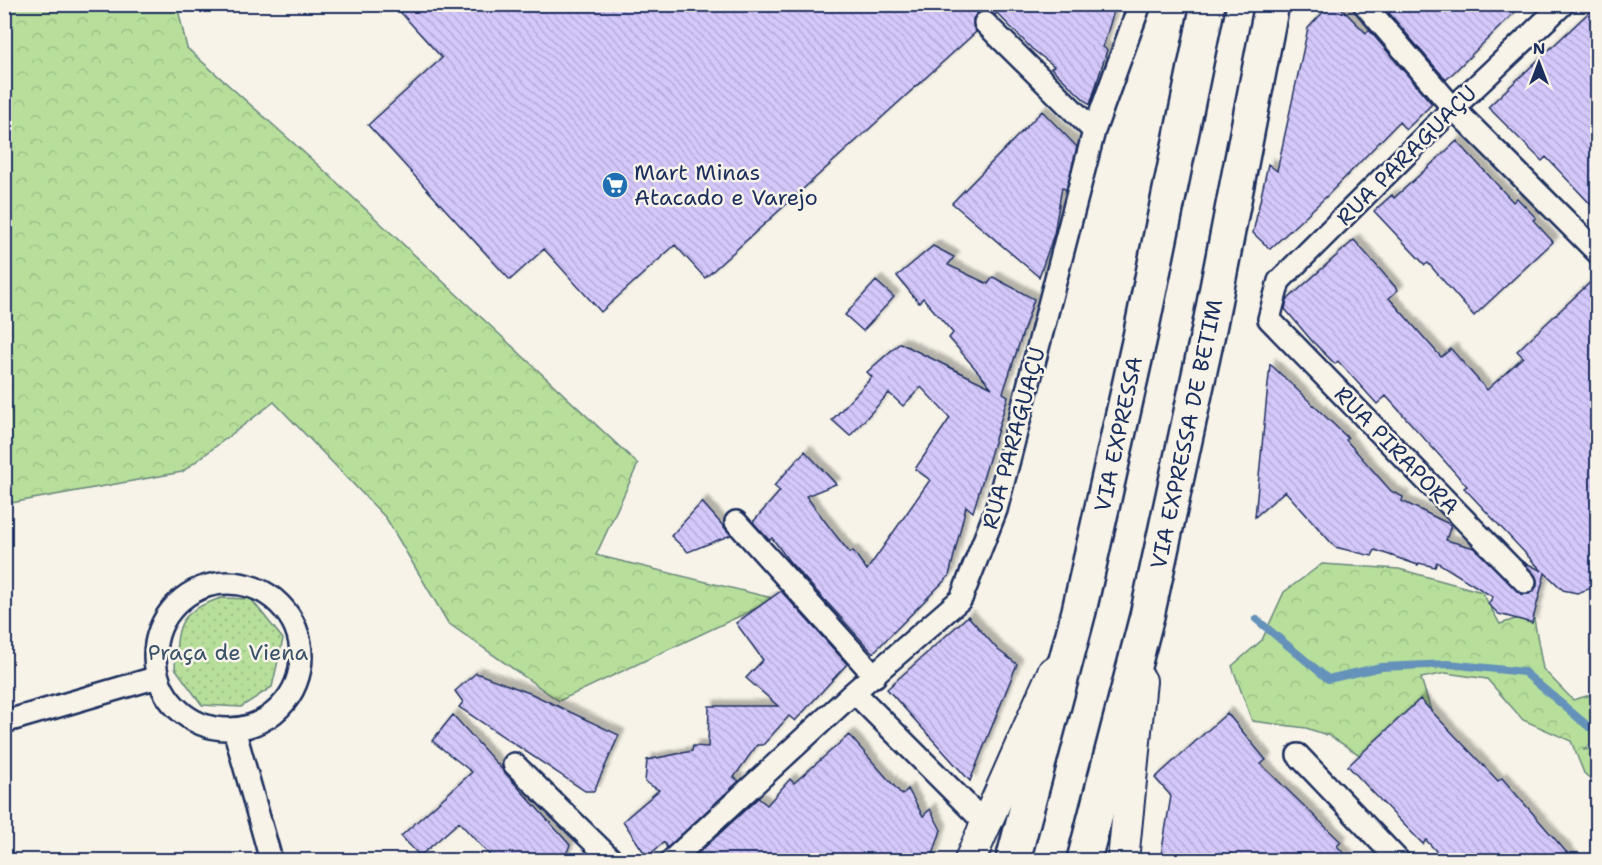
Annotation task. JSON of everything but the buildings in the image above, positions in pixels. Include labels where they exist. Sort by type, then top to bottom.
[{"type":"highway","name":"VIA EXPRESSA","points":[[1014,861],[1079,611],[1140,336],[1208,4]]},
{"type":"highway","name":"VIA EXPRESSA DE BETIM","points":[[1084,861],[1147,616],[1210,324],[1272,4]]},
{"type":"street","name":"RUA PARAGUAÇU","points":[[672,861],[854,692],[961,599],[996,510],[1094,131],[1140,4]]},
{"type":"street","points":[[1364,4],[1453,108],[1598,253]]},
{"type":"street","name":"RUA PARAGUAÇU","points":[[1269,319],[1280,281],[1453,108],[1563,4]]},
{"type":"street","points":[[985,22],[1094,131]]},
{"type":"street","name":"RUA PIRAPORA","points":[[1269,319],[1525,582]]},
{"type":"street","points":[[736,522],[875,676]]},
{"type":"street","points":[[236,582],[260,589],[279,602],[294,622],[301,644],[301,669],[293,691],[278,710],[258,723],[234,729],[209,727],[187,716],[169,699],[158,677],[154,653],[159,630],[171,609],[189,593],[212,584],[236,582]]},
{"type":"street","points":[[970,861],[1079,611]]},
{"type":"street","points":[[1123,861],[1147,616]]},
{"type":"street","points":[[4,722],[158,677]]},
{"type":"street","points":[[854,692],[985,823]]},
{"type":"street","points":[[234,729],[272,861]]},
{"type":"street","points":[[1298,755],[1398,861]]},
{"type":"street","points":[[514,764],[612,861]]},
{"type":"green space","points":[[5,5],[177,5],[187,48],[328,174],[638,464],[596,555],[776,599],[559,701],[448,623],[386,518],[274,402],[182,472],[5,504]]},
{"type":"green space","points":[[1322,564],[1399,569],[1482,592],[1500,624],[1533,613],[1543,669],[1573,700],[1597,693],[1597,739],[1583,750],[1597,747],[1597,785],[1584,773],[1571,741],[1523,720],[1487,679],[1446,673],[1421,678],[1436,727],[1369,761],[1330,736],[1306,728],[1252,721],[1232,666],[1262,640],[1284,592]]},
{"type":"green space","name":"Praça de Viena","points":[[221,598],[251,599],[283,639],[272,687],[241,707],[202,705],[175,668],[177,641],[182,622],[195,609]]},
{"type":"waterway","points":[[1256,619],[1328,679],[1381,667],[1449,664],[1524,672],[1589,727]]},
{"type":"place","name":"Mart Minas Atacado e Varejo","points":[[615,185]]}]
